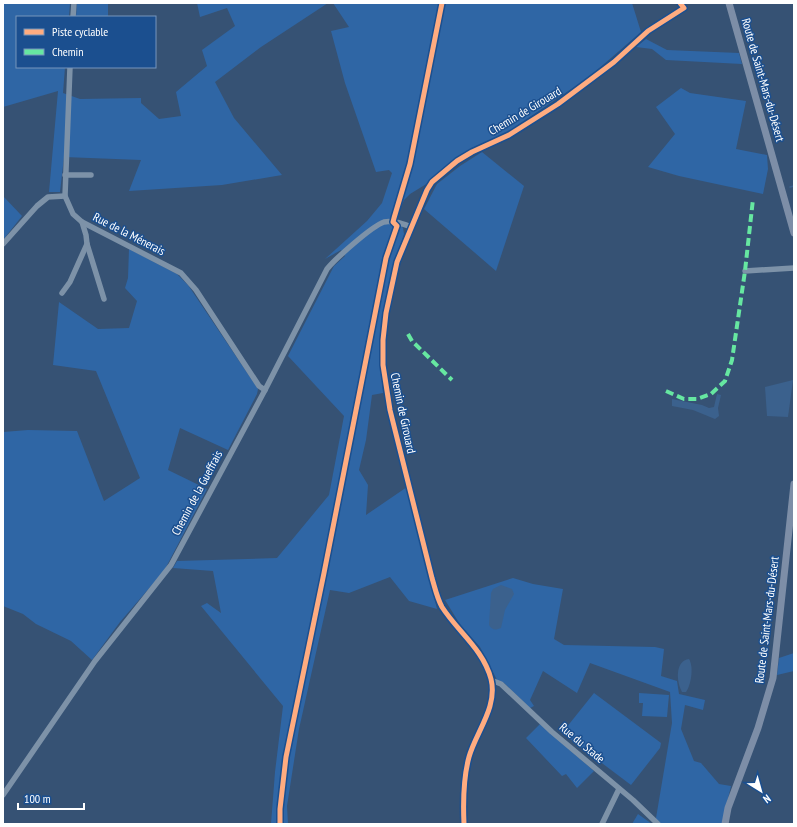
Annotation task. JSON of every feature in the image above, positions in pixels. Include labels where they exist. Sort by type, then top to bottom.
[{"type":"main road","name":"Route de Saint-Mars-du-Désert","points":[[729,3],[794,233]]},
{"type":"main road","name":"Route de Saint-Mars-du-Désert","points":[[725,824],[728,808],[758,728],[773,678],[794,484]]},
{"type":"street","points":[[73,16],[74,3]]},
{"type":"street","name":"Chemin de Girouard","points":[[464,824],[466,770],[469,757],[490,706],[492,689],[491,680],[479,652],[449,616],[438,598],[386,390],[383,365],[383,340],[386,313],[397,262],[427,190],[440,174],[472,152],[509,135],[558,104],[614,62],[648,31],[682,5]]},
{"type":"street","name":"Rue de la Ménerais","points":[[70,68],[65,196],[73,214],[82,222],[180,273],[196,290],[259,386],[265,390]]},
{"type":"street","points":[[65,175],[91,175]]},
{"type":"street","points":[[3,244],[37,206],[48,197],[65,196]]},
{"type":"street","points":[[82,222],[87,244],[104,299]]},
{"type":"street","name":"Chemin de la Gueffrais","points":[[3,795],[95,661],[172,565],[265,390],[327,269],[337,257],[380,224],[391,222],[412,227]]},
{"type":"street","points":[[86,235],[96,229]]},
{"type":"street","points":[[62,293],[70,282],[87,244]]},
{"type":"street","points":[[745,271],[794,268]]},
{"type":"street","name":"Rue du Stade","points":[[491,680],[500,684],[552,732],[658,824]]},
{"type":"street","points":[[602,824],[619,789]]},
{"type":"shaded area","points":[[3,3],[70,3],[69,16],[16,16],[16,68],[65,68],[63,93],[80,99],[141,98],[141,103],[159,119],[181,116],[176,92],[207,66],[202,50],[235,26],[227,8],[200,17],[197,3],[328,3],[261,47],[215,82],[234,118],[282,175],[222,185],[129,191],[141,160],[64,157],[60,192],[49,192],[58,91],[3,107]]},
{"type":"shaded area","points":[[77,3],[108,3],[108,16],[76,16]]},
{"type":"shaded area","points":[[333,3],[632,3],[641,32],[589,77],[506,133],[471,149],[404,200],[396,218],[403,228],[404,234],[396,258],[381,348],[383,393],[372,395],[366,440],[359,470],[368,485],[366,515],[407,487],[437,609],[409,601],[390,577],[349,593],[330,590],[299,729],[287,806],[288,824],[271,824],[275,772],[283,706],[201,606],[207,603],[221,613],[213,571],[173,568],[177,561],[277,558],[329,495],[344,416],[288,356],[334,266],[345,256],[341,250],[325,259],[367,221],[382,203],[392,173],[389,170],[376,172],[345,83],[331,31],[349,27]]},
{"type":"shaded area","points":[[646,39],[667,50],[739,53],[742,64],[666,60],[652,49],[636,47]]},
{"type":"shaded area","points":[[681,88],[690,93],[746,101],[736,149],[767,155],[768,169],[763,194],[679,176],[648,167],[675,134],[656,107]]},
{"type":"shaded area","points":[[482,152],[524,186],[496,271],[424,209],[437,184],[460,166]]},
{"type":"shaded area","points":[[3,196],[22,216],[3,240]]},
{"type":"shaded area","points":[[129,249],[177,274],[188,285],[258,389],[257,394],[228,450],[180,428],[168,470],[207,489],[164,571],[120,622],[92,660],[71,641],[36,624],[23,614],[3,606],[3,432],[28,430],[77,431],[104,501],[140,478],[96,371],[53,365],[59,302],[98,329],[129,328],[137,301],[125,288],[128,278]]},
{"type":"shaded area","points":[[793,380],[788,417],[767,416],[765,387]]},
{"type":"shaded area","points":[[717,394],[721,395],[718,408],[719,416],[715,419],[693,410],[672,406],[672,399],[702,405],[709,408],[714,407]]},
{"type":"shaded area","points":[[513,578],[533,584],[563,589],[554,639],[564,645],[655,647],[664,649],[661,676],[677,681],[679,694],[705,700],[703,710],[685,705],[681,729],[694,761],[701,763],[719,784],[731,786],[722,824],[655,824],[672,723],[670,692],[590,663],[577,693],[543,671],[530,700],[534,706],[530,708],[504,683],[497,680],[480,647],[461,626],[445,600]]},
{"type":"shaded area","points":[[501,585],[512,589],[514,594],[505,610],[501,628],[495,630],[489,625],[491,593],[493,589]]},
{"type":"shaded area","points":[[794,653],[794,671],[777,675],[779,658]]},
{"type":"shaded area","points":[[689,659],[691,662],[692,671],[690,681],[686,692],[682,692],[678,677],[679,667],[681,663]]},
{"type":"shaded area","points":[[594,693],[661,743],[660,748],[631,785],[562,733]]},
{"type":"shaded area","points":[[639,693],[669,695],[667,717],[642,716],[643,703],[639,703]]},
{"type":"shaded area","points":[[540,724],[594,771],[577,788],[566,774],[562,776],[526,738]]},
{"type":"shaded area","points":[[638,814],[652,824],[632,824]]},
{"type":"waterway","points":[[790,187],[794,186]]},
{"type":"marked path","points":[[666,391],[684,399],[697,399],[711,394],[725,381],[732,360],[745,271],[753,199]]},
{"type":"marked path","points":[[408,334],[412,341],[452,380]]},
{"type":"cycle path","points":[[280,824],[280,809],[286,757],[386,258],[397,226],[393,222],[410,164],[442,3]]},
{"type":"cycle path","points":[[464,824],[464,790],[467,765],[472,748],[492,699],[491,679],[482,659],[470,641],[448,616],[437,597],[390,410],[383,365],[383,340],[386,313],[397,262],[427,190],[432,182],[457,161],[472,152],[509,135],[558,104],[614,62],[648,31],[684,8],[680,3]]}]
